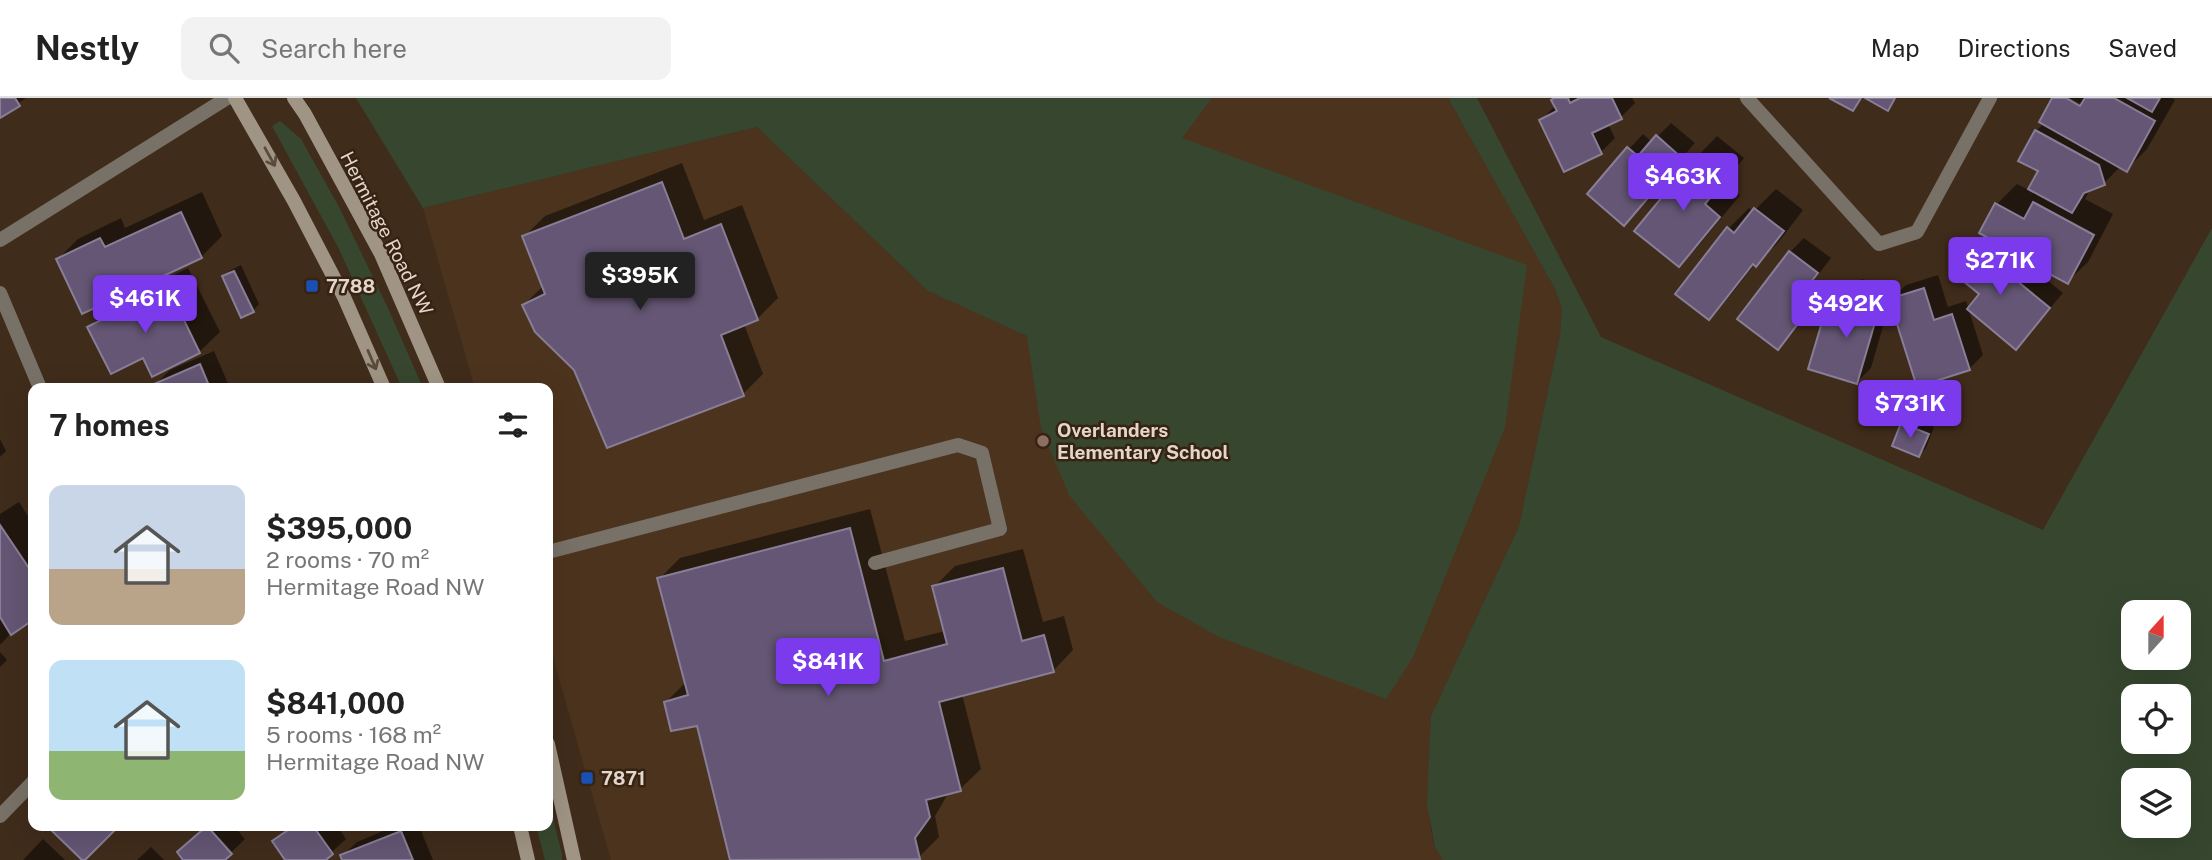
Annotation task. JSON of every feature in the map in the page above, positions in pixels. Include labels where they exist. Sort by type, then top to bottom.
[{"type":"street","points":[[0,240],[227,98]]},
{"type":"street","points":[[235,98],[294,201],[344,297],[382,383]]},
{"type":"street","name":"Hermitage Road NW","points":[[294,98],[381,254],[437,383]]},
{"type":"street","points":[[1747,98],[1879,244],[1917,232],[1990,98]]},
{"type":"street","points":[[0,293],[38,383]]},
{"type":"street","points":[[553,551],[958,445],[982,453],[1000,530],[875,563]]},
{"type":"street","points":[[553,766],[574,860]]},
{"type":"street","points":[[0,816],[28,787]]},
{"type":"street","points":[[521,831],[528,860]]},
{"type":"shaded area","name":"Overlanders Elementary School","points":[[1212,98],[1448,98],[1554,287],[1562,308],[1560,335],[1519,526],[1431,716],[1430,827],[1435,847],[1443,860],[611,860],[553,657],[553,383],[474,383],[423,208],[757,127],[928,291],[1027,336]]},
{"type":"green space","points":[[356,98],[1212,98],[1182,138],[1527,265],[1505,427],[1413,657],[1386,699],[1219,637],[1157,602],[1069,495],[1041,428],[1027,336],[928,291],[757,127],[423,208]]},
{"type":"green space","points":[[1448,98],[1477,98],[1601,337],[2043,530],[2212,228],[2212,860],[1443,860],[1435,847],[1427,804],[1431,716],[1519,526],[1560,335],[1562,308],[1554,287]]},
{"type":"green space","points":[[280,121],[301,139],[339,207],[421,383],[400,383],[339,249],[272,126]]},
{"type":"green space","points":[[553,819],[562,860],[545,860],[537,831],[553,831]]},
{"type":"building","points":[[0,98],[15,98],[20,106],[0,118]]},
{"type":"building","points":[[1568,98],[1570,103],[1580,98],[1612,98],[1622,119],[1592,133],[1602,154],[1564,172],[1539,120],[1557,111],[1551,100]]},
{"type":"building","points":[[1829,98],[1861,98],[1853,111]]},
{"type":"building","points":[[1865,98],[1895,98],[1888,111]]},
{"type":"building","points":[[2052,98],[2066,98],[2080,106],[2085,98],[2114,98],[2155,121],[2127,172],[2039,122]]},
{"type":"building","points":[[2127,98],[2160,98],[2152,112]]},
{"type":"building","points":[[2035,130],[2099,165],[2105,185],[2084,193],[2072,213],[2028,189],[2038,171],[2018,161]]},
{"type":"building","points":[[1656,135],[1682,158],[1624,226],[1587,194],[1627,147],[1638,156]]},
{"type":"building","points":[[1696,156],[1725,180],[1705,204],[1720,217],[1679,267],[1634,231]]},
{"type":"building","points":[[662,182],[684,239],[721,224],[758,320],[721,335],[744,396],[607,448],[574,370],[535,332],[522,305],[545,294],[522,236]]},
{"type":"building","points":[[2033,202],[2094,235],[2068,284],[1979,233],[1995,203],[2024,219]]},
{"type":"building","points":[[1754,208],[1784,231],[1756,267],[1753,264],[1709,320],[1675,294],[1727,227],[1734,233]]},
{"type":"building","points":[[181,212],[202,258],[82,314],[56,259],[100,238],[105,247]]},
{"type":"building","points":[[1975,242],[2050,308],[2016,350],[1967,309],[1979,294],[1951,271]]},
{"type":"building","points":[[1789,251],[1818,273],[1798,299],[1810,308],[1778,350],[1737,319]]},
{"type":"building","points":[[234,271],[254,312],[241,318],[222,276]]},
{"type":"building","points":[[168,287],[200,353],[152,377],[143,358],[111,374],[87,327]]},
{"type":"building","points":[[1924,288],[1934,320],[1952,314],[1970,370],[1917,387],[1889,299]]},
{"type":"building","points":[[1846,292],[1881,302],[1857,384],[1808,369],[1823,319],[1837,323]]},
{"type":"building","points":[[200,364],[208,383],[156,383]]},
{"type":"building","points":[[1901,423],[1929,434],[1919,457],[1892,446]]},
{"type":"building","points":[[0,525],[28,567],[28,623],[11,635],[0,617]]},
{"type":"building","points":[[850,528],[884,661],[947,644],[932,586],[1003,568],[1022,641],[1044,635],[1054,672],[939,702],[961,791],[926,800],[930,817],[915,838],[920,859],[730,860],[697,726],[671,731],[664,702],[688,695],[657,578]]},
{"type":"building","points":[[52,831],[114,831],[85,860]]},
{"type":"building","points":[[201,831],[211,831],[232,854],[225,860],[183,860],[177,852]]},
{"type":"building","points":[[287,831],[317,831],[333,854],[326,860],[285,860],[272,841]]},
{"type":"building","points":[[401,831],[413,860],[342,860],[340,855]]},
{"type":"place","name":"7788","points":[[312,286]]},
{"type":"place","name":"Overlanders Elementary School","points":[[1043,441]]},
{"type":"place","name":"7871","points":[[587,778]]}]
